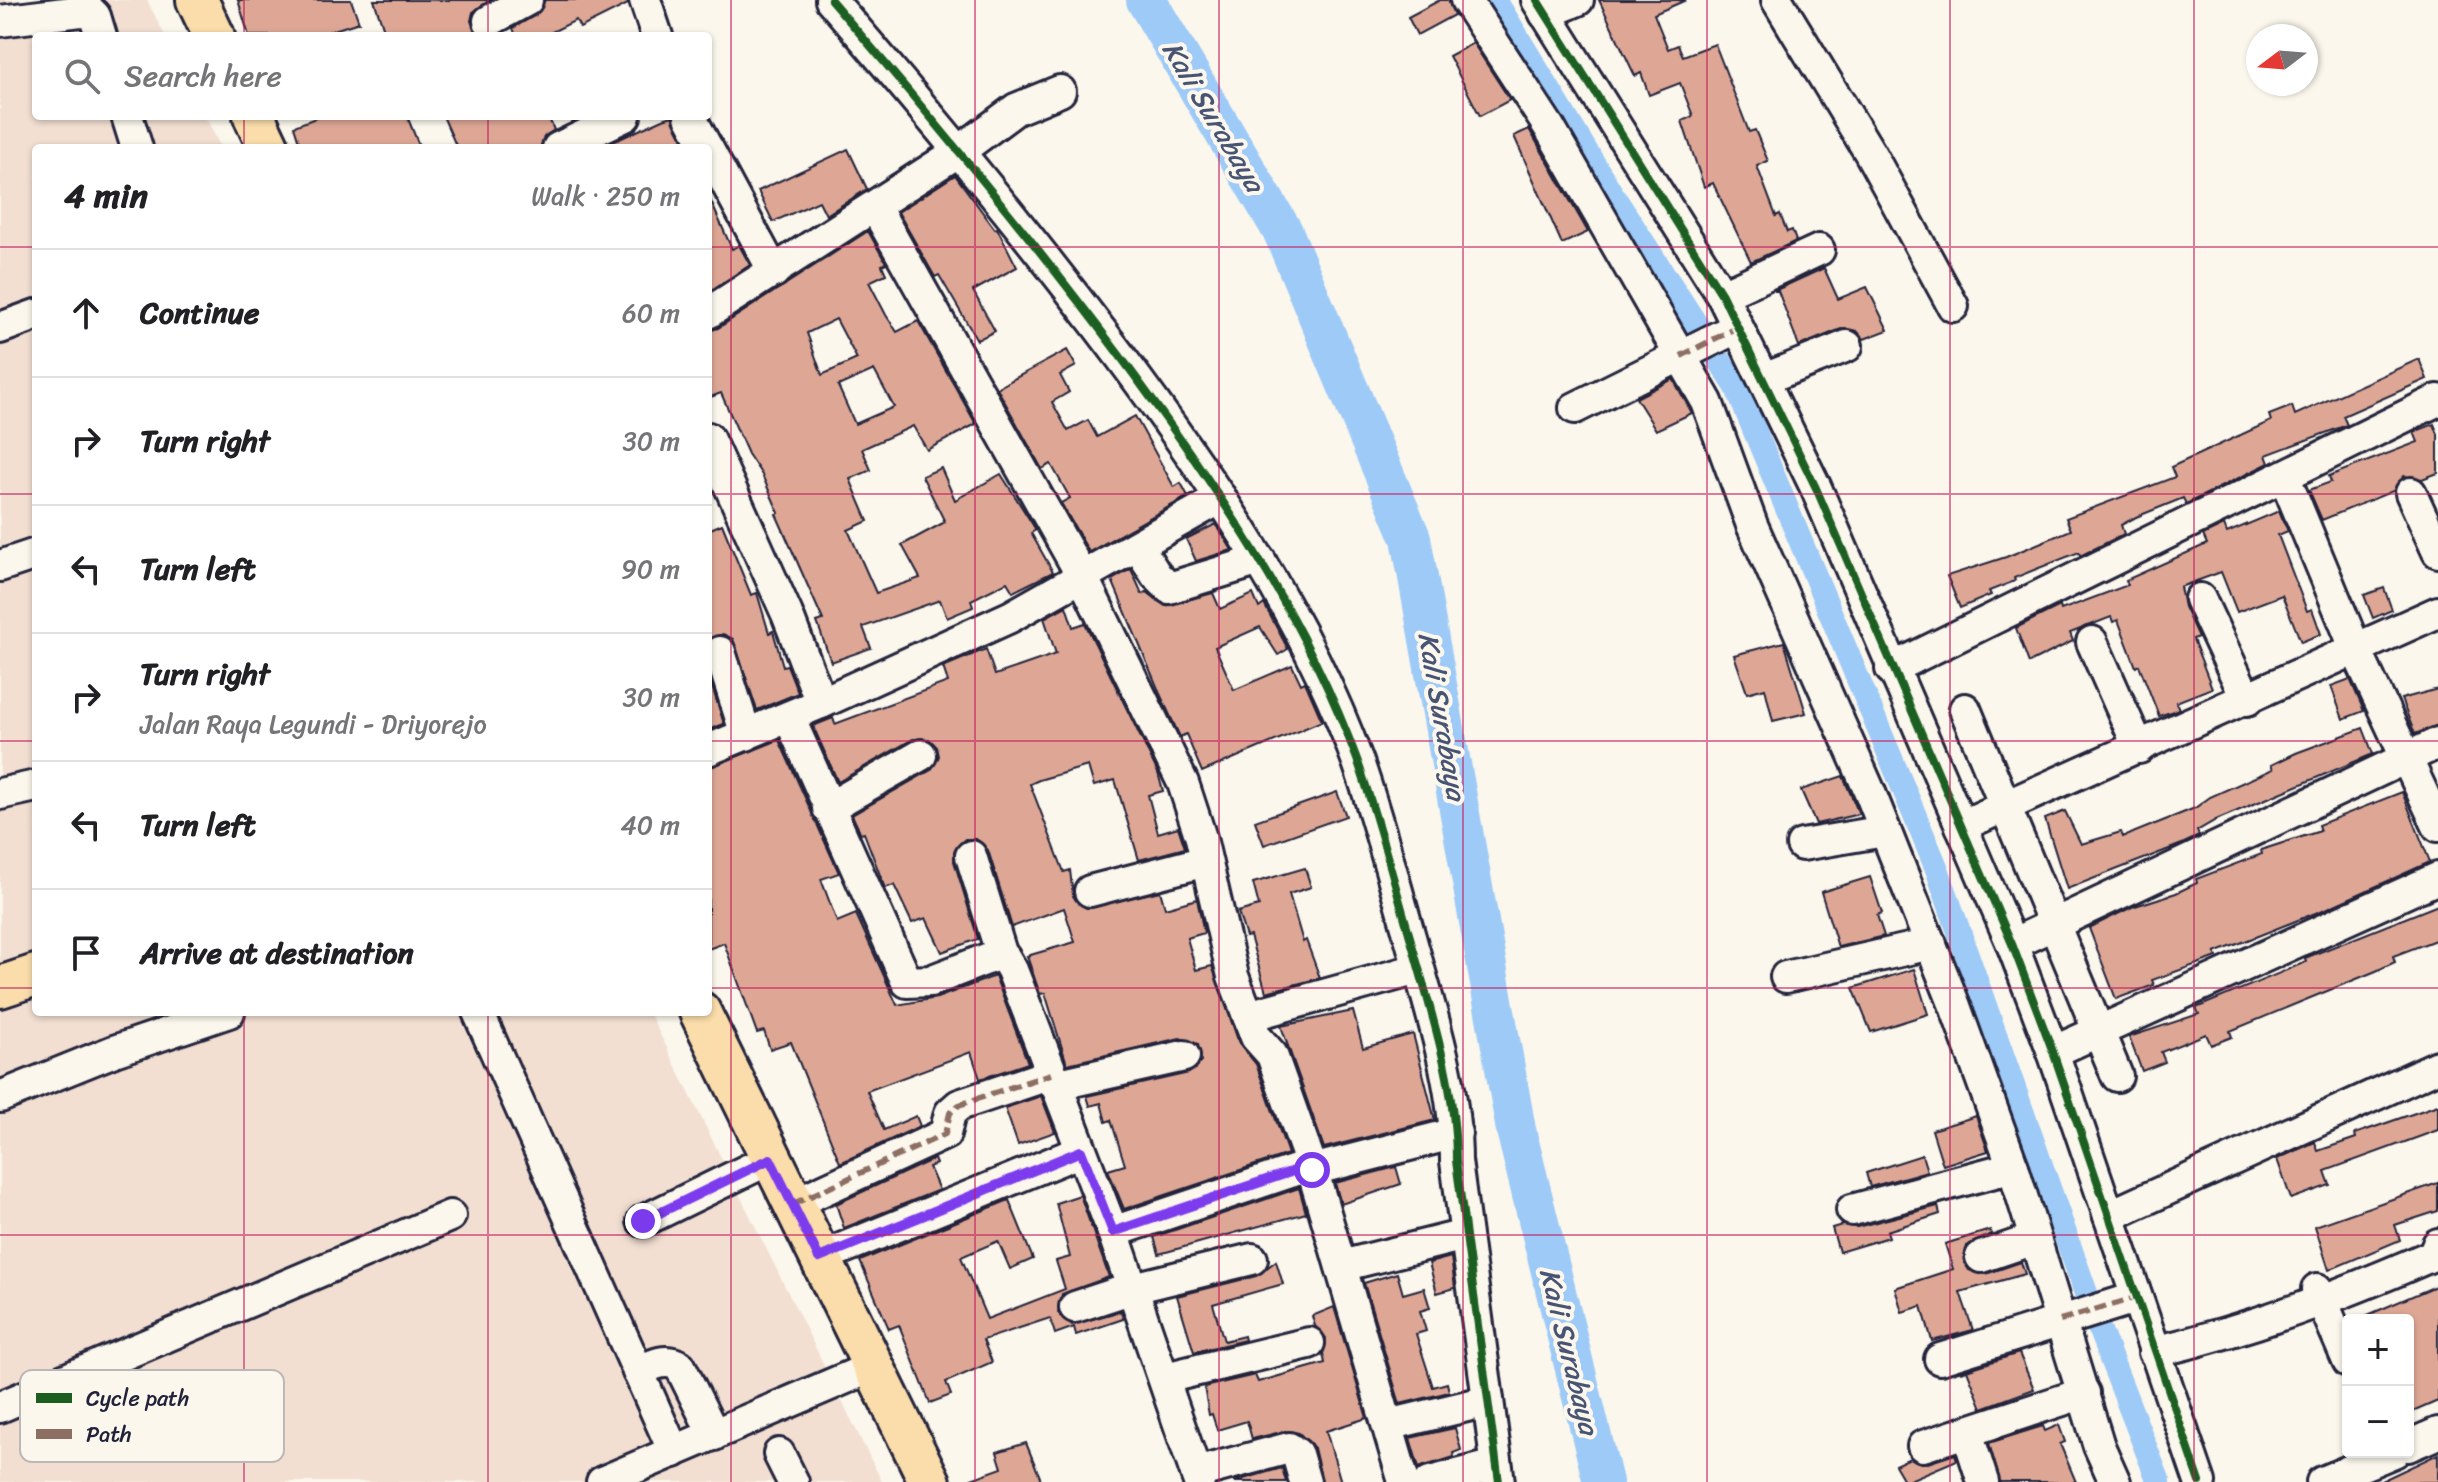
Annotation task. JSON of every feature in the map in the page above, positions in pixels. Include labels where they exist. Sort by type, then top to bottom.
[{"type":"main road","points":[[197,0],[212,32]]},
{"type":"main road","points":[[256,120],[267,144]]},
{"type":"main road","points":[[0,987],[32,976]]},
{"type":"main road","points":[[702,1016],[930,1482]]},
{"type":"street","points":[[488,19],[527,0]]},
{"type":"street","points":[[645,0],[656,32]]},
{"type":"street","points":[[831,0],[961,150],[1121,358],[1221,498],[1260,560],[1357,760],[1437,1034],[1456,1133],[1465,1235],[1497,1473],[1430,1482]]},
{"type":"street","points":[[1466,0],[1549,127],[1685,354],[1707,402],[1752,525],[1931,944],[2013,1167],[2034,1239],[2063,1319],[2099,1446],[2115,1482]]},
{"type":"street","points":[[1578,0],[1541,7],[1722,295],[1730,331],[1764,379],[1816,488],[1891,669],[2012,944],[2109,1216],[2128,1291],[2154,1352],[2200,1482]]},
{"type":"street","points":[[1777,0],[1870,153],[1953,306]]},
{"type":"street","points":[[0,21],[89,10],[95,16],[100,32]]},
{"type":"street","points":[[712,311],[961,150],[1016,109],[1060,91]]},
{"type":"street","points":[[128,120],[136,144]]},
{"type":"street","points":[[566,144],[617,120]]},
{"type":"street","points":[[692,120],[705,144]]},
{"type":"street","points":[[712,156],[774,272]]},
{"type":"street","points":[[875,207],[1083,578],[1174,762],[1206,861],[1233,976],[1256,1037],[1272,1055],[1311,1168],[1404,1482]]},
{"type":"street","points":[[1722,295],[1819,250]]},
{"type":"street","points":[[0,328],[32,316]]},
{"type":"street","points":[[1575,408],[1730,331]]},
{"type":"street","points":[[1764,379],[1847,346]]},
{"type":"street","points":[[1891,669],[2285,478],[2438,400]]},
{"type":"street","points":[[712,447],[787,614],[821,703]]},
{"type":"street","points":[[2285,478],[2356,650],[2438,826]]},
{"type":"street","points":[[2411,493],[2438,552]]},
{"type":"street","points":[[712,748],[821,703],[1010,617],[1221,498]]},
{"type":"street","points":[[1138,546],[1156,575],[1169,588],[1260,560]]},
{"type":"street","points":[[1,564],[32,555]]},
{"type":"street","points":[[2200,599],[2247,700]]},
{"type":"street","points":[[1961,826],[2438,612]]},
{"type":"street","points":[[2092,642],[2139,748]]},
{"type":"street","points":[[720,652],[746,735]]},
{"type":"street","points":[[1965,709],[2117,1076]]},
{"type":"street","points":[[789,717],[907,982],[930,981],[1002,956]]},
{"type":"street","points":[[2012,944],[2438,743]]},
{"type":"street","points":[[828,808],[921,755]]},
{"type":"street","points":[[0,794],[32,787]]},
{"type":"street","points":[[1802,845],[1885,831]]},
{"type":"street","points":[[971,856],[1002,956],[1012,970],[1113,1232],[1197,1477],[1289,1448],[1297,1454],[1305,1482]]},
{"type":"street","points":[[1090,891],[1206,861]]},
{"type":"street","points":[[2053,1052],[2438,878]]},
{"type":"street","points":[[1786,977],[1931,944]]},
{"type":"street","points":[[1248,1016],[1418,969]]},
{"type":"street","points":[[0,1097],[114,1051],[217,1016]]},
{"type":"street","points":[[480,1016],[674,1452]]},
{"type":"street","points":[[793,1204],[945,1134],[950,1113],[959,1105],[1053,1079],[1184,1056]]},
{"type":"street","points":[[2109,1216],[2438,1066]]},
{"type":"street","points":[[1113,1232],[1311,1168],[1456,1133]]},
{"type":"street","points":[[819,1258],[1081,1151]]},
{"type":"street","points":[[643,1221],[770,1159]]},
{"type":"street","points":[[1852,1210],[2013,1167]]},
{"type":"street","points":[[87,1370],[450,1216]]},
{"type":"street","points":[[1341,1266],[1465,1235]]},
{"type":"street","points":[[1981,1257],[2034,1239]]},
{"type":"street","points":[[2154,1352],[2232,1333],[2435,1249]]},
{"type":"street","points":[[1075,1307],[1133,1288],[1252,1259]]},
{"type":"street","points":[[1940,1359],[2063,1319],[2128,1291]]},
{"type":"street","points":[[2313,1300],[2342,1351]]},
{"type":"street","points":[[1165,1378],[1309,1343]]},
{"type":"street","points":[[638,1372],[659,1362],[672,1362],[680,1366],[714,1435]]},
{"type":"street","points":[[602,1482],[872,1367]]},
{"type":"street","points":[[1923,1446],[2084,1393]]},
{"type":"street","points":[[0,1407],[20,1399]]},
{"type":"street","points":[[1388,1425],[1488,1401]]},
{"type":"street","points":[[1967,1432],[1983,1482]]},
{"type":"street","points":[[2414,1443],[2438,1433]]},
{"type":"street","points":[[779,1454],[793,1482]]},
{"type":"street","points":[[2322,1482],[2379,1458]]},
{"type":"shaded area","points":[[0,0],[147,0],[163,32],[32,32],[32,120],[207,120],[219,144],[32,144],[32,1016],[651,1016],[882,1482],[0,1482]]},
{"type":"building","points":[[238,0],[351,0],[359,22],[328,32],[248,32]]},
{"type":"building","points":[[374,0],[490,0],[473,12],[471,21],[476,32],[385,32]]},
{"type":"building","points":[[545,0],[627,0],[628,4],[580,28],[576,20],[552,32],[514,32],[513,28],[536,15]]},
{"type":"building","points":[[1440,0],[1448,0],[1454,15],[1417,35],[1408,17]]},
{"type":"building","points":[[1599,0],[1686,0],[1654,14],[1668,49],[1678,45],[1683,56],[1715,44],[1749,132],[1755,130],[1768,161],[1757,166],[1776,216],[1780,214],[1787,232],[1792,230],[1796,241],[1751,262],[1713,183],[1704,187],[1682,121],[1693,116],[1680,83],[1649,95],[1641,73],[1635,76]]},
{"type":"building","points":[[1473,43],[1510,100],[1480,116],[1449,56]]},
{"type":"building","points":[[310,120],[409,120],[418,144],[300,144],[294,126]]},
{"type":"building","points":[[445,120],[550,120],[554,130],[544,137],[541,144],[455,144]]},
{"type":"building","points":[[661,120],[674,120],[685,144],[609,144]]},
{"type":"building","points":[[1529,129],[1588,232],[1562,244],[1514,136]]},
{"type":"building","points":[[848,149],[867,189],[826,215],[819,201],[773,222],[758,191]]},
{"type":"building","points":[[955,175],[997,228],[1017,267],[973,291],[995,331],[977,340],[939,275],[935,277],[898,212]]},
{"type":"building","points":[[712,204],[732,249],[739,245],[750,265],[712,289]]},
{"type":"building","points":[[868,231],[886,263],[882,265],[886,274],[869,282],[886,315],[897,332],[918,321],[976,424],[927,450],[913,426],[862,449],[871,470],[850,479],[868,521],[848,530],[876,593],[920,578],[902,545],[945,522],[922,476],[941,468],[955,500],[1001,474],[1036,530],[1031,533],[1053,572],[1013,592],[1007,582],[971,600],[973,607],[947,618],[940,600],[863,627],[871,648],[831,662],[817,622],[823,620],[762,475],[748,454],[721,393],[712,396],[712,330]],"holes":[[[836,319],[857,359],[822,375],[807,333]],[[874,370],[894,407],[855,424],[838,386]]]},
{"type":"building","points":[[1824,268],[1838,299],[1867,287],[1888,330],[1864,339],[1857,331],[1841,329],[1799,346],[1778,291],[1774,291]]},
{"type":"building","points":[[1067,350],[1076,366],[1060,375],[1069,392],[1052,402],[1068,431],[1088,420],[1097,437],[1135,416],[1174,487],[1181,483],[1188,496],[1089,552],[1061,503],[1070,498],[1051,464],[1042,469],[997,388]]},
{"type":"building","points":[[2419,359],[2427,379],[2343,416],[2347,425],[2266,455],[2269,463],[2186,504],[2183,498],[2136,517],[2121,525],[2124,534],[2080,556],[2079,552],[2014,578],[2015,581],[1989,591],[1991,595],[1960,608],[1947,576],[2006,557],[2071,530],[2066,518],[2175,477],[2171,467],[2271,421],[2269,415],[2292,406],[2295,415]]},
{"type":"building","points":[[1673,379],[1692,413],[1656,430],[1636,398]]},
{"type":"building","points":[[2434,424],[2438,434],[2438,473],[2422,479],[2404,476],[2393,491],[2322,520],[2309,490],[2331,482],[2329,476],[2418,442],[2414,432]]},
{"type":"building","points":[[2279,511],[2288,531],[2278,535],[2307,611],[2312,609],[2321,634],[2301,642],[2282,595],[2237,612],[2221,572],[2180,587],[2184,607],[2198,637],[2193,639],[2212,688],[2176,702],[2179,709],[2159,716],[2118,620],[2113,622],[2111,617],[2070,633],[2073,641],[2029,663],[2016,628],[2060,606],[2061,610],[2128,585],[2126,580],[2207,544],[2203,535],[2224,525],[2227,533]]},
{"type":"building","points":[[722,524],[751,595],[757,593],[769,633],[773,631],[783,666],[787,665],[798,693],[757,710],[733,639],[723,634],[712,638],[712,528]]},
{"type":"building","points":[[1216,524],[1232,550],[1196,561],[1186,539]]},
{"type":"building","points":[[1131,569],[1142,594],[1147,592],[1165,606],[1213,593],[1220,609],[1253,594],[1259,608],[1264,604],[1288,649],[1278,655],[1260,627],[1215,647],[1234,690],[1292,665],[1301,684],[1305,682],[1322,721],[1202,772],[1186,734],[1180,737],[1112,580]]},
{"type":"building","points":[[2384,588],[2392,610],[2373,618],[2364,595]]},
{"type":"building","points":[[1066,606],[1073,627],[1085,623],[1158,773],[1163,791],[1148,795],[1158,833],[1178,827],[1185,848],[1139,860],[1115,780],[1094,786],[1088,766],[1039,780],[1030,784],[1064,872],[1070,870],[1073,896],[1086,908],[1160,891],[1165,908],[1197,899],[1204,933],[1187,938],[1196,970],[1212,966],[1239,1043],[1256,1064],[1288,1154],[1124,1209],[1108,1170],[1125,1165],[1111,1120],[1106,1122],[1101,1103],[1090,1106],[1087,1096],[1189,1073],[1201,1062],[1198,1044],[1180,1038],[1067,1064],[1045,993],[1040,994],[1027,956],[1075,942],[1064,908],[1012,927],[988,850],[976,839],[965,839],[954,851],[954,861],[978,939],[942,952],[926,918],[912,923],[894,885],[885,888],[864,833],[861,834],[852,815],[931,770],[939,756],[937,747],[929,739],[913,739],[838,782],[813,726],[833,718],[835,724],[948,682],[943,667],[986,649],[995,675],[1056,654],[1044,618]]},
{"type":"building","points":[[1784,642],[1806,713],[1773,721],[1765,688],[1747,693],[1734,655]]},
{"type":"building","points":[[2350,679],[2364,711],[2343,719],[2331,686]]},
{"type":"building","points":[[712,686],[724,724],[712,728]]},
{"type":"building","points":[[2438,689],[2438,725],[2415,734],[2401,699]]},
{"type":"building","points":[[2363,728],[2373,754],[2216,820],[2197,831],[2199,836],[2182,844],[2067,889],[2045,819],[2065,811],[2081,844],[2121,832],[2123,837],[2195,808],[2210,797],[2273,769],[2271,765],[2296,753]]},
{"type":"building","points":[[779,740],[839,873],[821,879],[837,922],[856,914],[897,1005],[937,998],[995,976],[1028,1063],[980,1079],[971,1052],[867,1091],[884,1130],[916,1116],[920,1126],[840,1163],[791,1042],[770,1049],[764,1031],[757,1033],[724,943],[712,948],[712,766]]},
{"type":"building","points":[[1843,776],[1859,814],[1816,824],[1801,790]]},
{"type":"building","points":[[1337,792],[1346,816],[1264,845],[1255,821]]},
{"type":"building","points":[[2402,792],[2430,862],[2328,908],[2215,953],[2217,957],[2152,980],[2154,985],[2116,999],[2089,928],[2132,907],[2176,893],[2197,883],[2196,879],[2262,854],[2261,850],[2320,831],[2318,825]]},
{"type":"building","points":[[1305,868],[1311,887],[1289,894],[1303,942],[1306,940],[1320,978],[1266,992],[1250,936],[1246,937],[1238,912],[1259,906],[1253,883]]},
{"type":"building","points":[[1870,877],[1882,913],[1877,915],[1884,936],[1838,947],[1821,892]]},
{"type":"building","points":[[2438,905],[2438,939],[2393,956],[2395,962],[2376,971],[2230,1031],[2232,1037],[2211,1045],[2206,1034],[2161,1052],[2165,1062],[2142,1071],[2129,1037],[2199,1014],[2196,1008],[2306,962],[2305,958]]},
{"type":"building","points":[[1914,969],[1928,1014],[1871,1032],[1853,988]]},
{"type":"building","points":[[1353,1011],[1363,1048],[1413,1034],[1435,1120],[1324,1148],[1281,1026]]},
{"type":"building","points":[[1041,1096],[1055,1132],[1018,1145],[1005,1108]]},
{"type":"building","points":[[2438,1105],[2438,1130],[2325,1171],[2330,1185],[2291,1199],[2277,1159],[2315,1142],[2318,1151],[2356,1138],[2355,1134]]},
{"type":"building","points":[[1976,1116],[1988,1151],[1943,1165],[1932,1130]]},
{"type":"building","points":[[1922,1155],[1927,1171],[1870,1187],[1866,1173]]},
{"type":"building","points":[[934,1159],[936,1164],[929,1167],[939,1190],[844,1228],[836,1204]]},
{"type":"building","points":[[1396,1167],[1401,1184],[1341,1204],[1335,1183]]},
{"type":"building","points":[[2438,1183],[2438,1211],[2395,1225],[2400,1240],[2329,1270],[2315,1226]]},
{"type":"building","points":[[1299,1188],[1306,1213],[1159,1254],[1154,1237]]},
{"type":"building","points":[[1080,1195],[1109,1277],[1062,1294],[1058,1313],[1072,1325],[1121,1311],[1123,1319],[1076,1335],[1074,1327],[1055,1334],[1050,1318],[983,1340],[992,1362],[946,1382],[951,1395],[930,1403],[899,1325],[889,1329],[860,1261],[1009,1200],[1033,1259],[1010,1269],[998,1241],[961,1257],[987,1319],[1065,1289],[1056,1261],[1070,1257],[1056,1203]]},
{"type":"building","points":[[1938,1206],[1940,1214],[1887,1231],[1889,1237],[1839,1252],[1832,1228],[1842,1225],[1857,1227]]},
{"type":"building","points":[[1990,1230],[1991,1234],[1967,1246],[1964,1262],[1969,1270],[1986,1274],[2021,1262],[2025,1274],[1960,1292],[1973,1330],[1932,1341],[1922,1306],[1902,1312],[1895,1288],[1953,1269],[1945,1244]]},
{"type":"building","points":[[1451,1257],[1455,1288],[1437,1293],[1429,1263]]},
{"type":"building","points":[[1276,1261],[1283,1284],[1213,1304],[1224,1341],[1244,1336],[1245,1340],[1194,1352],[1177,1296],[1256,1276]]},
{"type":"building","points":[[1397,1273],[1403,1294],[1424,1288],[1430,1308],[1420,1311],[1426,1331],[1416,1334],[1433,1387],[1447,1383],[1449,1392],[1400,1404],[1364,1283]]},
{"type":"building","points":[[2438,1285],[2438,1401],[2414,1411],[2414,1314],[2370,1314]]},
{"type":"building","points":[[1334,1307],[1367,1418],[1326,1431],[1341,1482],[1322,1482],[1314,1448],[1299,1433],[1285,1431],[1252,1439],[1247,1421],[1217,1430],[1212,1414],[1209,1415],[1204,1387],[1255,1375],[1258,1382],[1325,1363],[1326,1338],[1315,1326],[1312,1316]]},
{"type":"building","points":[[2019,1353],[2034,1389],[1982,1408],[1967,1370],[1960,1372]]},
{"type":"building","points":[[2059,1425],[2065,1442],[2060,1444],[2076,1482],[2000,1482],[1989,1443],[2043,1426],[2045,1431]]},
{"type":"building","points":[[1455,1428],[1461,1450],[1453,1453],[1454,1457],[1419,1468],[1410,1438]]},
{"type":"building","points":[[1026,1443],[1042,1482],[972,1482],[971,1479],[1002,1468],[997,1452]]},
{"type":"building","points":[[1955,1454],[1957,1460],[1905,1482],[1895,1465],[1910,1458],[1928,1463]]},
{"type":"building","points":[[2438,1454],[2438,1482],[2379,1482]]},
{"type":"building","points":[[1282,1468],[1286,1482],[1233,1482]]},
{"type":"waterway","name":"Kali Surabaya","points":[[1146,0],[1283,232],[1411,538],[1516,1130],[1603,1482]]},
{"type":"waterway","points":[[1495,0],[1612,194],[1736,386],[1937,869],[2093,1313],[2159,1482]]},
{"type":"marked path","points":[[1681,356],[1736,328]]},
{"type":"marked path","points":[[793,1204],[945,1134],[950,1113],[959,1105],[1051,1074]]},
{"type":"marked path","points":[[2060,1320],[2135,1298]]},
{"type":"cycle path","points":[[831,0],[1014,220],[1155,403],[1254,550],[1336,707],[1379,827],[1447,1076],[1499,1482]]},
{"type":"cycle path","points":[[1537,0],[1722,295],[1816,488],[2012,944],[2053,1052],[2200,1482]]},
{"type":"route","points":[[643,1221],[770,1159],[819,1258],[1081,1151],[1113,1232],[1311,1165],[1312,1170]]}]
